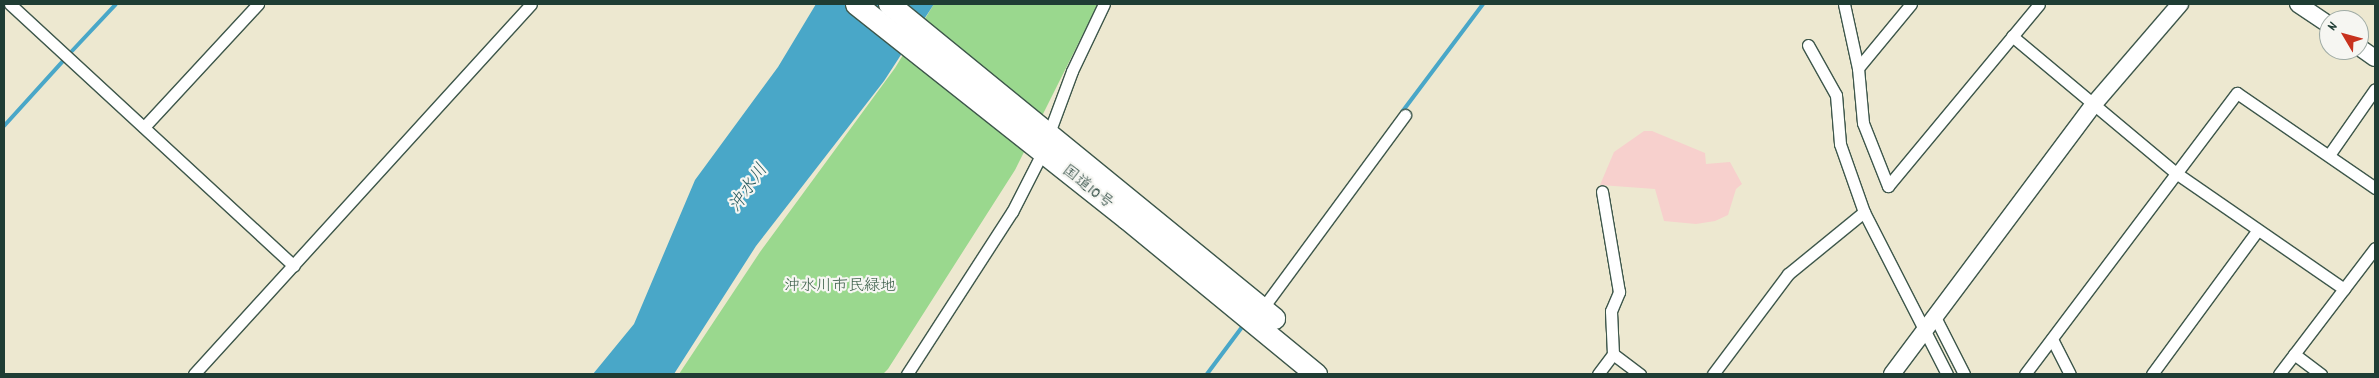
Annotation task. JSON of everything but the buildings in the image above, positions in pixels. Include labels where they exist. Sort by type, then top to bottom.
[{"type":"highway","name":"国道10号","points":[[856,4],[1039,138],[1262,308],[1334,374]]},
{"type":"highway","name":"国道10号","points":[[889,4],[1039,138],[1316,374]]},
{"type":"street","points":[[10,4],[294,266]]},
{"type":"street","points":[[144,127],[258,4]]},
{"type":"street","points":[[194,374],[531,4]]},
{"type":"street","points":[[907,374],[1012,212],[1039,138],[1104,4]]},
{"type":"street","points":[[1844,4],[1858,68],[1863,123],[1888,186],[2039,4]]},
{"type":"street","points":[[1858,68],[1911,4]]},
{"type":"street","points":[[1892,374],[2094,104],[2180,4]]},
{"type":"street","points":[[2298,4],[2319,19]]},
{"type":"street","points":[[2012,36],[2176,173],[2257,231],[2344,289]]},
{"type":"street","points":[[1808,45],[1836,95],[1840,144],[1864,212],[1930,323],[1964,374]]},
{"type":"street","points":[[2329,155],[2375,89]]},
{"type":"street","points":[[2025,374],[2237,93],[2375,188]]},
{"type":"street","points":[[1262,308],[1405,116]]},
{"type":"street","points":[[1598,374],[1613,354],[1611,311],[1619,292],[1602,190]]},
{"type":"street","points":[[1713,374],[1788,274],[1864,212]]},
{"type":"street","points":[[2152,374],[2257,231]]},
{"type":"street","points":[[2278,374],[2375,248]]},
{"type":"street","points":[[1930,323],[1947,374]]},
{"type":"street","points":[[2052,339],[2070,374]]},
{"type":"street","points":[[1613,354],[1640,374]]},
{"type":"street","points":[[2294,354],[2321,374]]},
{"type":"shaded area","points":[[1644,131],[1652,131],[1705,153],[1706,164],[1730,162],[1742,184],[1736,189],[1728,215],[1715,221],[1696,224],[1664,221],[1655,189],[1600,185],[1614,152]]},
{"type":"green space","name":"沖水川市民緑地","points":[[934,4],[1098,4],[1015,170],[888,369],[883,374],[679,374],[760,252],[895,68]]},
{"type":"water","name":"沖水川","points":[[816,4],[934,4],[884,81],[756,246],[674,374],[593,374],[634,324],[695,180],[778,67]]},
{"type":"waterway","points":[[72,51],[116,4]]},
{"type":"waterway","points":[[1402,112],[1483,4]]},
{"type":"waterway","points":[[4,126],[63,61]]},
{"type":"waterway","points":[[1207,374],[1245,323]]}]
